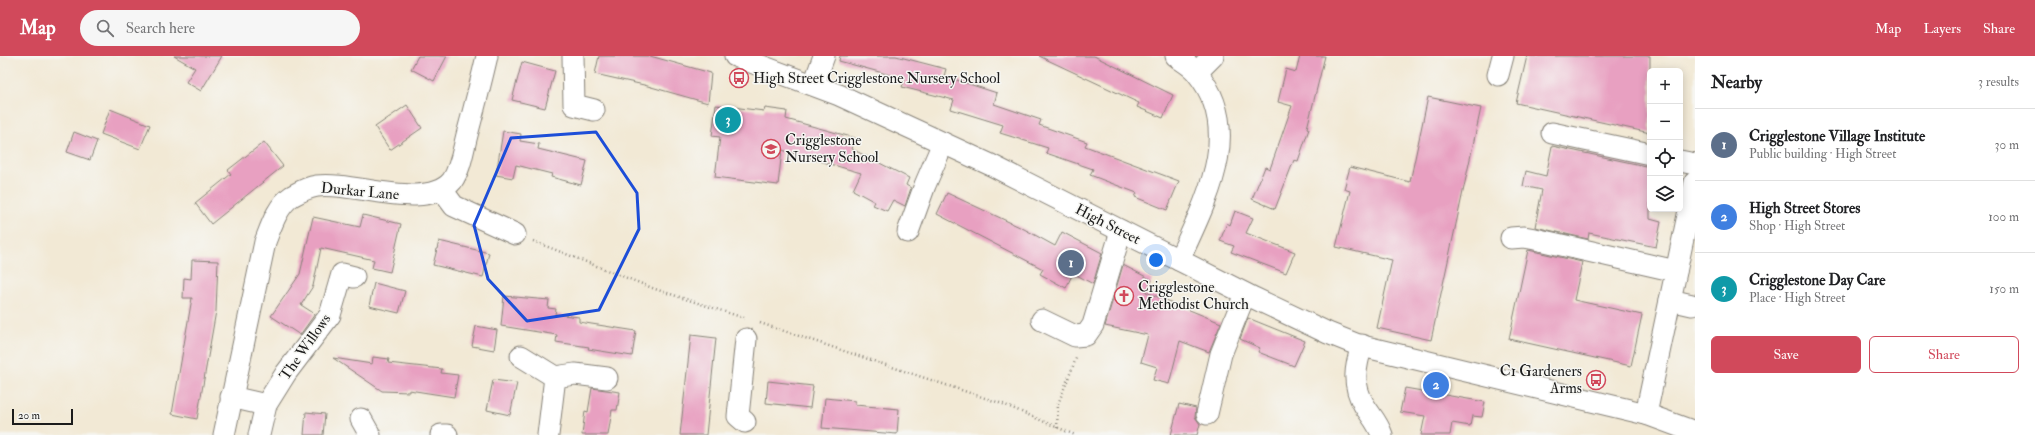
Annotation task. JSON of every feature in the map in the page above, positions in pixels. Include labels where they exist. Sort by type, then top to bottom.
[{"type":"street","points":[[487,56],[456,175],[442,190],[454,206],[515,234]]},
{"type":"street","points":[[573,56],[574,105],[594,110]]},
{"type":"street","name":"High Street","points":[[735,56],[814,84],[991,165],[1245,294],[1328,333],[1362,345],[1646,414],[1695,432]]},
{"type":"street","points":[[814,84],[824,56]]},
{"type":"street","points":[[1176,56],[1197,72],[1215,100],[1220,128],[1218,162],[1203,206],[1180,260]]},
{"type":"street","points":[[1197,72],[1213,56]]},
{"type":"street","points":[[1552,133],[1647,153]]},
{"type":"street","points":[[908,232],[924,185],[943,143]]},
{"type":"street","points":[[1683,162],[1695,164]]},
{"type":"street","name":"Durkar Lane","points":[[224,435],[264,242],[271,225],[282,206],[291,196],[317,186],[335,186],[412,195],[430,194],[442,190]]},
{"type":"street","points":[[1646,414],[1694,194]]},
{"type":"street","points":[[1042,320],[1075,336],[1086,335],[1093,325],[1121,231]]},
{"type":"street","points":[[1511,238],[1524,237],[1535,239],[1676,271]]},
{"type":"street","name":"The Willows","points":[[259,435],[266,405],[286,373],[328,319],[342,274],[354,277]]},
{"type":"street","points":[[1207,414],[1221,354],[1245,294]]},
{"type":"street","points":[[1670,300],[1692,305]]},
{"type":"street","points":[[745,424],[738,416],[750,330]]},
{"type":"street","points":[[1362,345],[1355,367],[1356,390],[1377,423],[1382,435]]},
{"type":"street","points":[[521,356],[554,377],[575,374],[607,378]]},
{"type":"street","points":[[548,435],[554,377]]},
{"type":"street","points":[[231,397],[266,405]]},
{"type":"street","points":[[441,435],[446,435]]},
{"type":"path","points":[[515,234],[655,289],[746,319]]},
{"type":"path","points":[[750,330],[1003,404],[1075,435]]},
{"type":"path","points":[[1057,428],[1058,404],[1086,335]]},
{"type":"highlighted area","points":[[596,132],[637,193],[639,229],[599,310],[527,321],[488,279],[474,225],[511,138]]},
{"type":"building","points":[[174,56],[222,56],[201,91],[186,82],[195,68]]},
{"type":"building","points":[[418,56],[447,56],[434,81],[411,69]]},
{"type":"building","points":[[599,56],[650,56],[711,73],[708,103],[644,85],[595,74]]},
{"type":"building","points":[[840,56],[896,56],[946,69],[944,76],[997,93],[994,104],[1041,120],[1039,125],[1087,142],[1085,146],[1179,181],[1167,210],[1135,197],[1137,193],[1090,175],[1093,169],[1046,153],[1048,148],[1000,133],[1003,125],[951,109],[954,100],[902,87],[905,79],[839,61]]},
{"type":"building","points":[[1039,56],[1094,56],[1173,95],[1163,118],[1137,107],[1139,103]]},
{"type":"building","points":[[1300,56],[1325,56],[1307,128],[1309,129],[1298,161],[1294,160],[1275,209],[1252,199],[1265,167],[1270,169],[1292,106],[1278,102],[1286,69],[1296,72]]},
{"type":"building","points":[[1527,56],[1650,56],[1650,68],[1647,68],[1647,132],[1516,103]]},
{"type":"building","points":[[522,62],[555,71],[545,108],[512,100]]},
{"type":"building","points":[[1428,97],[1481,108],[1431,340],[1377,328],[1392,260],[1336,247],[1350,191],[1344,189],[1350,167],[1410,182]]},
{"type":"building","points":[[407,105],[422,128],[390,150],[375,127]]},
{"type":"building","points":[[716,105],[764,111],[765,108],[787,111],[786,119],[855,138],[852,149],[909,178],[906,185],[911,188],[905,206],[893,200],[887,211],[873,205],[875,202],[853,190],[861,173],[782,150],[778,185],[715,177],[720,137],[712,136]]},
{"type":"building","points":[[110,109],[150,125],[140,149],[101,134]]},
{"type":"building","points":[[503,131],[521,134],[520,141],[539,144],[538,149],[587,161],[581,185],[551,177],[552,174],[516,165],[513,178],[496,175]]},
{"type":"building","points":[[74,132],[97,141],[90,160],[67,152]]},
{"type":"building","points":[[264,142],[283,166],[211,224],[195,203],[231,174],[228,170]]},
{"type":"building","points":[[1552,146],[1647,166],[1647,212],[1650,212],[1650,219],[1661,222],[1656,247],[1589,233],[1588,239],[1535,227],[1542,190],[1523,186],[1526,171],[1546,176]]},
{"type":"building","points":[[947,193],[1024,229],[1055,246],[1062,232],[1102,253],[1093,284],[1073,273],[1066,288],[1040,274],[1043,269],[937,214]]},
{"type":"building","points":[[1235,211],[1253,218],[1246,233],[1295,252],[1286,273],[1231,252],[1234,246],[1220,241],[1227,223],[1230,225]]},
{"type":"building","points":[[363,215],[401,224],[390,272],[372,268],[374,260],[321,248],[313,286],[301,305],[315,314],[300,335],[271,316],[300,274],[313,217],[360,227]]},
{"type":"building","points":[[439,241],[489,253],[483,277],[433,265]]},
{"type":"building","points":[[1528,250],[1582,262],[1574,300],[1642,315],[1631,366],[1509,339]]},
{"type":"building","points":[[192,260],[218,261],[216,311],[197,419],[172,414],[192,298],[183,298],[184,278],[191,279]]},
{"type":"building","points":[[1123,265],[1152,280],[1146,292],[1221,323],[1209,352],[1180,341],[1169,384],[1153,380],[1157,367],[1141,362],[1148,335],[1105,326]]},
{"type":"building","points":[[374,283],[405,291],[399,313],[369,306]]},
{"type":"building","points":[[504,296],[549,300],[548,308],[556,309],[555,314],[579,317],[579,322],[636,331],[632,356],[556,342],[557,335],[501,326]]},
{"type":"building","points":[[1248,318],[1305,341],[1294,366],[1258,352],[1260,348],[1240,339]]},
{"type":"building","points":[[476,326],[497,330],[494,350],[472,346]]},
{"type":"building","points":[[691,335],[716,338],[706,435],[680,435]]},
{"type":"building","points":[[373,357],[389,359],[388,363],[442,369],[441,373],[458,375],[454,397],[409,390],[409,392],[382,391],[333,358],[372,364]]},
{"type":"building","points":[[493,380],[517,383],[510,415],[487,410]]},
{"type":"building","points":[[768,381],[813,386],[810,408],[766,403]]},
{"type":"building","points":[[592,388],[620,392],[617,410],[612,410],[608,435],[582,435],[585,411],[588,412]]},
{"type":"building","points":[[1405,388],[1485,402],[1482,417],[1472,416],[1470,426],[1452,423],[1450,435],[1421,435],[1425,416],[1400,412]]},
{"type":"building","points":[[825,398],[855,401],[855,405],[899,409],[897,434],[822,428]]},
{"type":"building","points":[[1179,404],[1196,408],[1195,417],[1200,424],[1197,435],[1171,435]]},
{"type":"building","points":[[306,412],[325,414],[323,435],[304,435]]},
{"type":"place","name":"High Street Crigglestone Nursery School","points":[[739,78]]},
{"type":"place","name":"Crigglestone Day Care","points":[[728,120]]},
{"type":"place","name":"Crigglestone Nursery School","points":[[771,149]]},
{"type":"place","name":"Crigglestone Village Institute","points":[[1071,263]]},
{"type":"place","name":"Crigglestone Methodist Church","points":[[1124,296]]},
{"type":"place","name":"C1 Gardeners Arms","points":[[1596,380]]},
{"type":"place","name":"High Street Stores","points":[[1436,385]]}]
